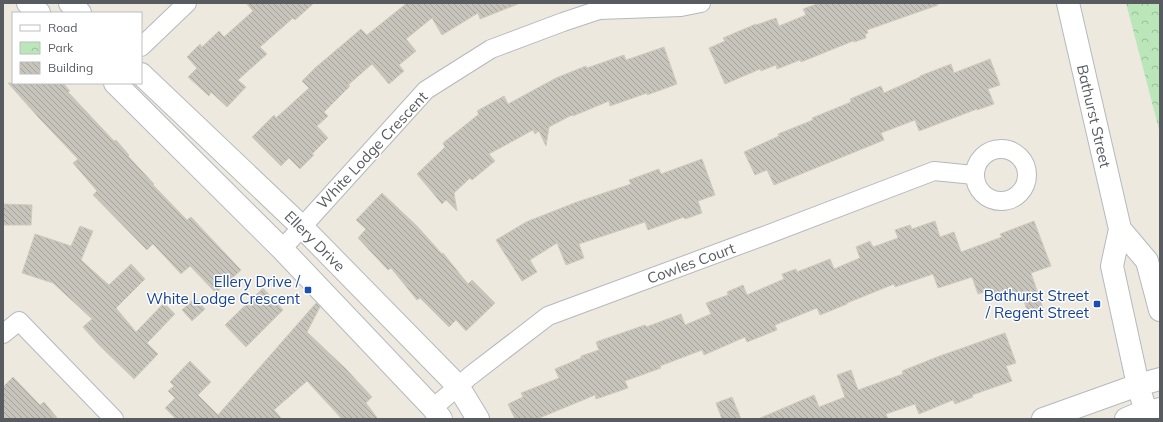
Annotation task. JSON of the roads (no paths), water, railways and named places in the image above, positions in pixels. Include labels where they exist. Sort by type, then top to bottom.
[{"type":"street","points":[[28,3],[38,12]]},
{"type":"street","points":[[70,3],[79,12]]},
{"type":"street","points":[[142,45],[187,3]]},
{"type":"street","name":"White Lodge Crescent","points":[[282,249],[426,90],[491,49],[600,10],[681,7],[701,3]]},
{"type":"street","name":"Bathurst Street","points":[[1068,3],[1120,229],[1112,266],[1145,414]]},
{"type":"street","name":"Ellery Drive","points":[[142,75],[302,227],[458,386],[478,419]]},
{"type":"street","name":"Ellery Drive","points":[[116,84],[282,249],[437,413]]},
{"type":"street","name":"Cowles Court","points":[[437,413],[458,386],[548,316],[934,171],[974,175]]},
{"type":"street","name":"Bathurst Street","points":[[1120,229],[1147,261],[1160,310]]},
{"type":"street","points":[[3,334],[19,321],[114,419]]},
{"type":"street","points":[[1043,419],[1138,385],[1160,379]]},
{"type":"place","name":"Ellery Drive / White Lodge Crescent","points":[[308,290]]},
{"type":"place","name":"Bathurst Street / Regent Street","points":[[1097,304]]}]
